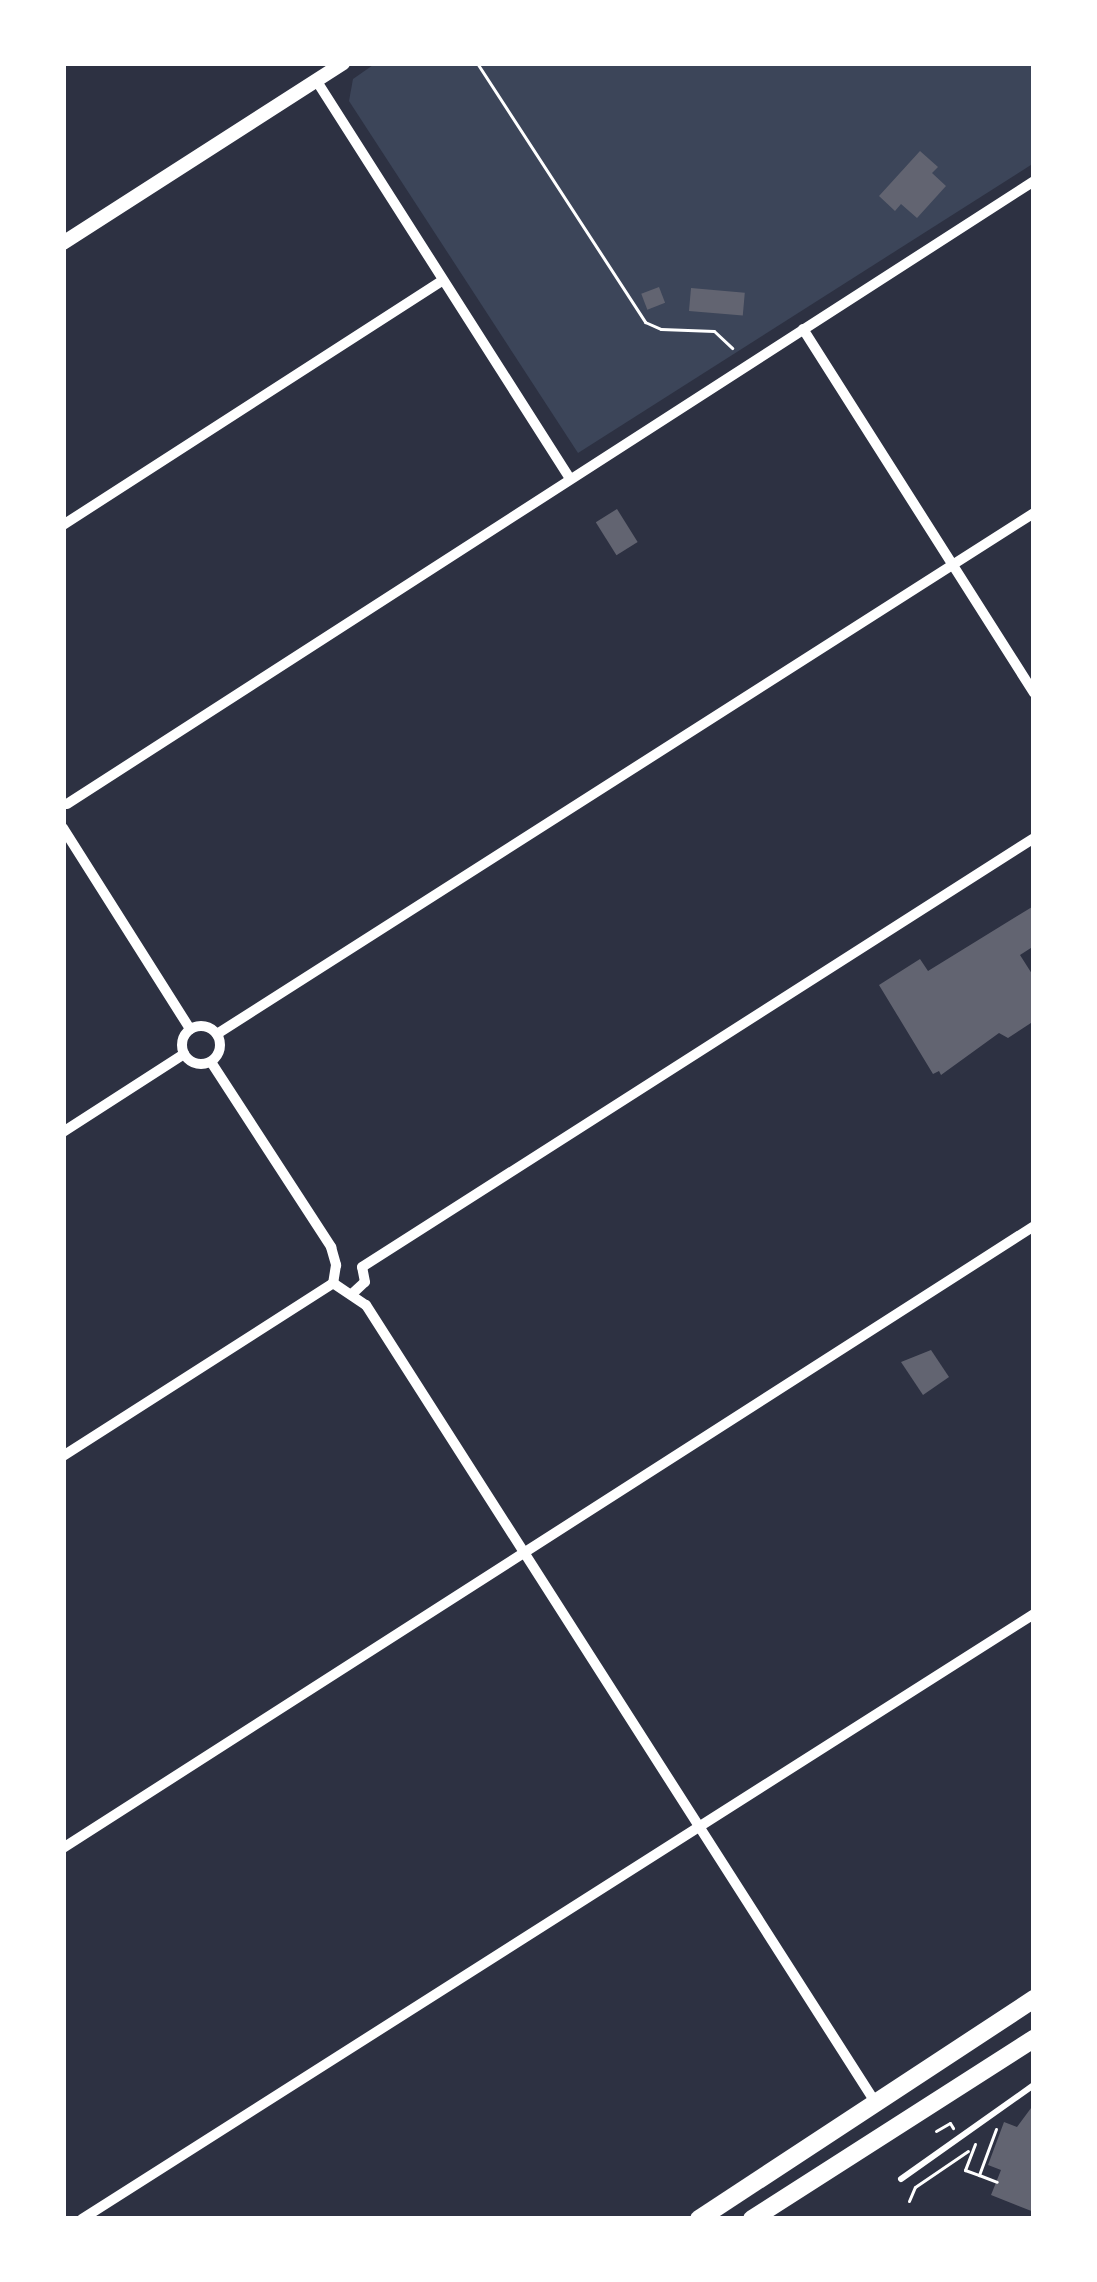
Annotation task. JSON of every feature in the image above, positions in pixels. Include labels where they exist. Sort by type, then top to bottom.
[{"type":"highway","points":[[699,2219],[1034,1999]]},
{"type":"highway","points":[[752,2219],[1034,2039]]},
{"type":"street","points":[[63,243],[343,63]]},
{"type":"street","points":[[316,80],[570,479]]},
{"type":"street","points":[[190,1029],[63,827],[69,817],[65,801],[1034,181]]},
{"type":"street","points":[[63,524],[442,281]]},
{"type":"street","points":[[803,329],[949,566],[1034,693]]},
{"type":"street","points":[[217,1034],[1034,513]]},
{"type":"street","points":[[362,1267],[1034,838]]},
{"type":"street","points":[[207,1027],[217,1034],[220,1049],[211,1062],[196,1064],[184,1054],[182,1045],[190,1029],[207,1027]]},
{"type":"street","points":[[63,1132],[184,1054]]},
{"type":"street","points":[[63,1456],[333,1283],[337,1265],[329,1244],[211,1062]]},
{"type":"street","points":[[63,1848],[1034,1226]]},
{"type":"street","points":[[337,1265],[350,1260],[362,1267]]},
{"type":"street","points":[[333,1283],[343,1293],[353,1293],[364,1282],[362,1267]]},
{"type":"street","points":[[353,1293],[528,1551],[877,2104]]},
{"type":"street","points":[[82,2219],[1034,1614]]},
{"type":"lane","points":[[901,2179],[1034,2085]]},
{"type":"path","points":[[477,63],[645,322],[661,329],[714,331],[732,348]]},
{"type":"path","points":[[980,2175],[999,2122],[988,2130]]},
{"type":"path","points":[[935,2131],[950,2123],[953,2129]]},
{"type":"path","points":[[909,2201],[914,2186],[968,2151],[977,2138]]},
{"type":"path","points":[[968,2151],[965,2170],[997,2182]]},
{"type":"shaded area","points":[[376,63],[1034,63],[1034,163],[578,453],[349,101],[353,79]]},
{"type":"building","points":[[920,151],[938,167],[932,173],[946,186],[917,218],[901,204],[895,211],[879,196]]},
{"type":"building","points":[[659,287],[665,303],[647,310],[641,294]]},
{"type":"building","points":[[691,288],[745,293],[743,316],[689,311]]},
{"type":"building","points":[[617,509],[638,542],[616,555],[596,522]]},
{"type":"building","points":[[1032,907],[1034,946],[1020,955],[1034,977],[1034,1021],[1008,1038],[999,1033],[941,1075],[939,1071],[933,1074],[879,985],[920,959],[928,971]]},
{"type":"building","points":[[931,1350],[949,1377],[923,1395],[901,1362]]},
{"type":"building","points":[[1034,2104],[1034,2212],[991,2195],[1001,2170],[988,2165],[1004,2122],[1017,2127]]}]
